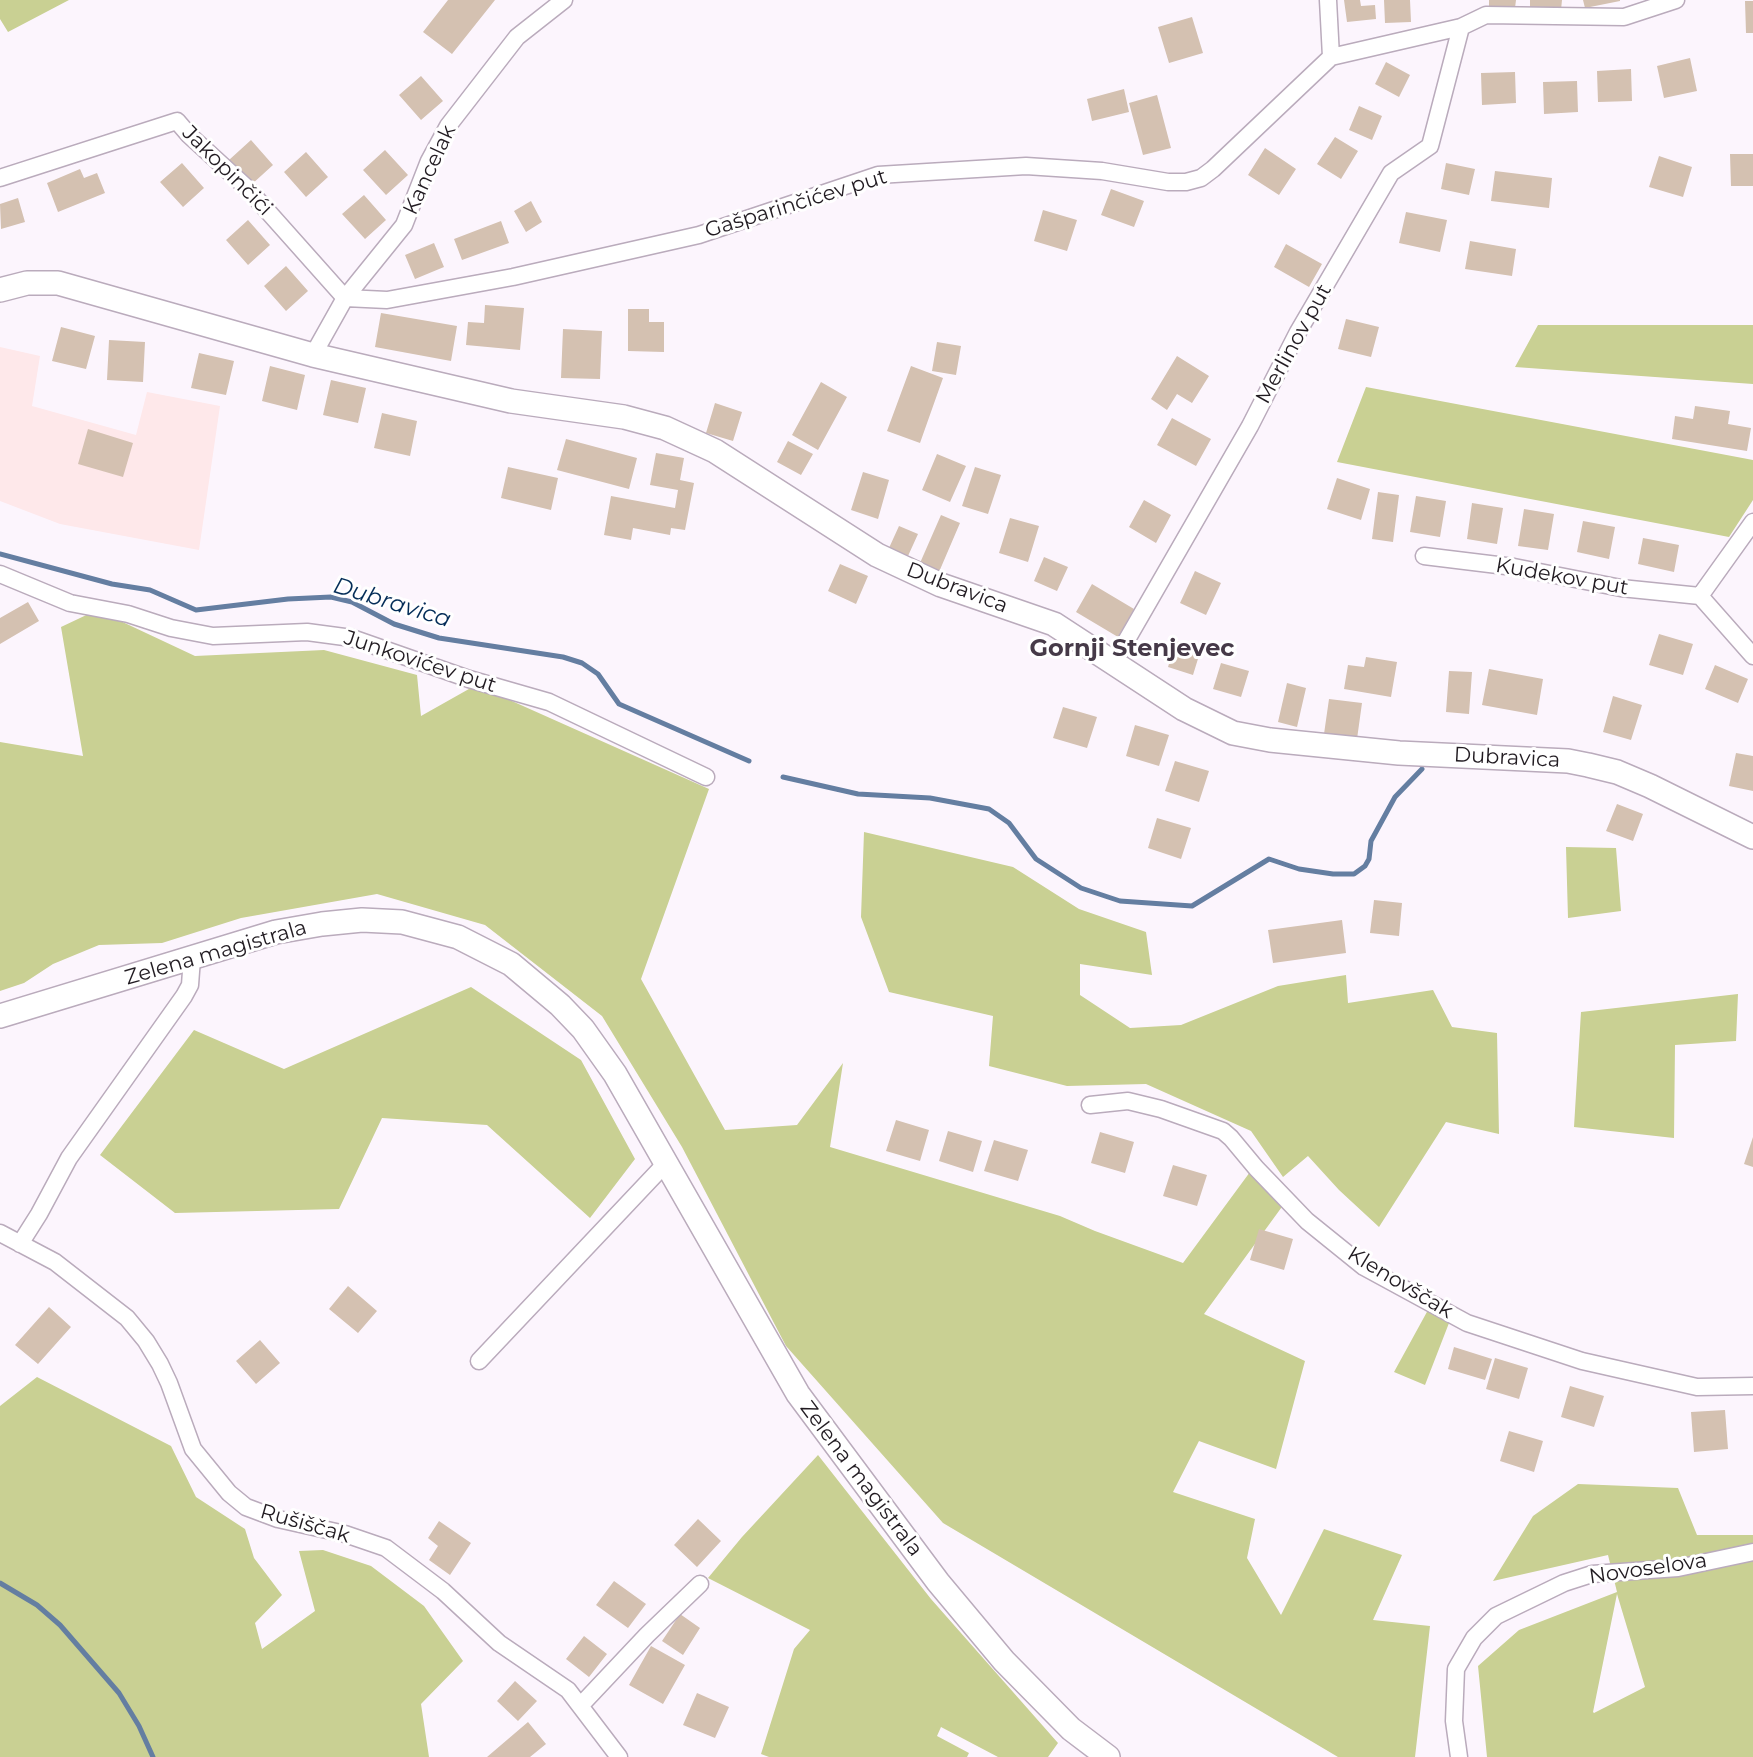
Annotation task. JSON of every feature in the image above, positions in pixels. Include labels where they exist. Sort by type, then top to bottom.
[{"type":"street","name":"Kancelak","points":[[313,355],[345,298],[404,225],[429,161],[456,116],[517,37],[564,0]]},
{"type":"street","points":[[1328,0],[1331,57],[1461,27],[1486,15],[1624,17],[1676,0]]},
{"type":"street","name":"Merlinov put","points":[[1114,663],[1250,426],[1298,332],[1391,173],[1430,146],[1461,27]]},
{"type":"street","name":"Gašparinčićev put","points":[[345,298],[387,300],[513,278],[685,238],[738,223],[878,175],[1026,166],[1102,171],[1168,182],[1186,182],[1201,178],[1213,169],[1331,57]]},
{"type":"street","name":"Jakopinčići","points":[[0,178],[177,121],[247,188],[345,298]]},
{"type":"street","name":"Dubravica","points":[[0,289],[27,283],[58,283],[313,355],[511,401],[624,417],[665,428],[715,451],[856,543],[905,570],[1054,624],[1184,709],[1233,733],[1270,740],[1399,753],[1588,765],[1617,772],[1650,786],[1753,837]]},
{"type":"street","points":[[1753,522],[1700,596],[1753,656]]},
{"type":"street","name":"Kudekov put","points":[[1424,556],[1514,567],[1621,588],[1700,596]]},
{"type":"street","name":"Junkovićev put","points":[[0,574],[70,603],[128,614],[171,628],[213,636],[307,632],[352,638],[469,679],[549,702],[706,777]]},
{"type":"street","name":"Zelena magistrala","points":[[0,1016],[276,932],[348,922],[402,922],[458,937],[511,964],[560,1005],[583,1029],[615,1074],[798,1394],[938,1583],[1004,1661],[1071,1729],[1108,1757]]},
{"type":"street","points":[[20,1244],[69,1158],[184,996],[190,985],[192,958]]},
{"type":"street","name":"Klenovščak","points":[[1090,1105],[1128,1101],[1161,1109],[1223,1131],[1307,1221],[1364,1267],[1467,1323],[1582,1361],[1698,1387],[1753,1386]]},
{"type":"street","points":[[479,1361],[667,1162]]},
{"type":"street","name":"Rušiščak","points":[[0,1233],[55,1262],[127,1318],[146,1341],[169,1383],[193,1449],[229,1493],[246,1507],[278,1519],[345,1534],[387,1548],[443,1591],[499,1643],[568,1690],[619,1757]]},
{"type":"street","name":"Novoselova","points":[[1459,1757],[1454,1721],[1456,1669],[1474,1638],[1496,1616],[1564,1583],[1592,1574],[1678,1568],[1753,1552]]},
{"type":"street","points":[[581,1705],[700,1584]]},
{"type":"shaded area","points":[[0,347],[40,356],[32,406],[136,435],[147,392],[220,406],[199,550],[60,524],[0,501]]},
{"type":"green space","points":[[0,0],[69,0],[8,32],[0,19]]},
{"type":"green space","points":[[1538,325],[1753,325],[1753,384],[1515,367]]},
{"type":"green space","points":[[1366,387],[1753,460],[1753,500],[1729,537],[1337,462]]},
{"type":"green space","points":[[97,610],[195,656],[324,650],[417,675],[421,716],[476,685],[709,789],[641,979],[725,1130],[797,1125],[843,1063],[830,1147],[1060,1216],[1183,1263],[1250,1172],[1284,1204],[1204,1314],[1305,1361],[1276,1469],[1199,1441],[1173,1492],[1255,1519],[1247,1558],[1281,1615],[1324,1529],[1402,1555],[1373,1620],[1430,1626],[1415,1757],[1338,1757],[943,1523],[786,1346],[682,1147],[602,1016],[485,925],[377,894],[241,918],[162,943],[99,945],[53,964],[24,983],[0,991],[0,742],[83,756],[61,627]]},
{"type":"green space","points":[[864,832],[1013,867],[1079,909],[1146,932],[1152,975],[1080,964],[1080,995],[1130,1028],[1181,1025],[1278,986],[1346,975],[1348,1003],[1433,990],[1452,1027],[1497,1033],[1499,1134],[1446,1122],[1379,1227],[1339,1190],[1308,1156],[1283,1177],[1251,1131],[1146,1084],[1067,1086],[989,1066],[993,1016],[889,992],[861,917]]},
{"type":"green space","points":[[1566,847],[1616,848],[1621,911],[1568,918]]},
{"type":"green space","points":[[471,987],[581,1060],[635,1159],[590,1218],[487,1125],[382,1118],[339,1209],[175,1213],[100,1155],[194,1030],[284,1069]]},
{"type":"green space","points":[[1738,994],[1736,1041],[1675,1045],[1674,1138],[1574,1127],[1581,1012]]},
{"type":"green space","points":[[1428,1310],[1449,1323],[1425,1385],[1394,1372]]},
{"type":"green space","points":[[37,1377],[171,1446],[196,1497],[245,1529],[254,1558],[282,1595],[255,1623],[262,1649],[315,1611],[299,1551],[323,1550],[371,1566],[424,1606],[463,1661],[421,1704],[429,1757],[0,1757],[0,1406]]},
{"type":"green space","points":[[818,1455],[931,1599],[1058,1743],[1048,1757],[998,1757],[941,1727],[937,1736],[969,1753],[967,1757],[769,1757],[761,1754],[794,1649],[810,1630],[708,1578]]},
{"type":"green space","points":[[1578,1484],[1678,1488],[1697,1535],[1753,1535],[1753,1757],[1487,1757],[1478,1666],[1519,1630],[1617,1592],[1608,1555],[1493,1581],[1533,1516]],"holes":[[[1617,1594],[1645,1687],[1593,1712]]]},
{"type":"building","points":[[448,0],[495,0],[452,54],[423,32]]},
{"type":"building","points":[[1344,0],[1360,0],[1361,6],[1375,5],[1376,19],[1347,22]]},
{"type":"building","points":[[1384,0],[1410,0],[1411,22],[1385,23]]},
{"type":"building","points":[[1489,0],[1516,0],[1515,8],[1489,8]]},
{"type":"building","points":[[1530,0],[1562,0],[1561,10],[1530,9]]},
{"type":"building","points":[[1583,0],[1620,0],[1620,1],[1585,8]]},
{"type":"building","points":[[1745,1],[1753,1],[1753,33],[1746,33]]},
{"type":"building","points":[[1192,17],[1203,53],[1169,63],[1158,27]]},
{"type":"building","points":[[1690,58],[1697,91],[1664,98],[1657,66]]},
{"type":"building","points":[[1386,62],[1410,75],[1399,97],[1375,84]]},
{"type":"building","points":[[1631,69],[1632,101],[1598,102],[1597,71]]},
{"type":"building","points":[[1515,72],[1516,103],[1482,105],[1481,73]]},
{"type":"building","points":[[421,76],[443,101],[421,120],[399,95]]},
{"type":"building","points":[[1577,81],[1578,112],[1544,114],[1543,82]]},
{"type":"building","points":[[1124,89],[1129,112],[1092,121],[1087,99]]},
{"type":"building","points":[[1157,95],[1171,148],[1143,155],[1129,103]]},
{"type":"building","points":[[1359,106],[1382,116],[1372,140],[1349,130]]},
{"type":"building","points":[[1335,137],[1358,151],[1341,179],[1317,164]]},
{"type":"building","points":[[251,140],[273,165],[251,185],[229,160]]},
{"type":"building","points":[[1265,148],[1296,169],[1279,195],[1248,175]]},
{"type":"building","points":[[385,150],[408,175],[386,195],[363,170]]},
{"type":"building","points":[[306,152],[328,177],[306,197],[284,172]]},
{"type":"building","points":[[1730,154],[1753,154],[1753,186],[1731,186]]},
{"type":"building","points":[[1659,156],[1692,167],[1683,197],[1649,187]]},
{"type":"building","points":[[182,163],[204,188],[183,207],[160,182]]},
{"type":"building","points":[[1446,163],[1475,169],[1469,195],[1441,189]]},
{"type":"building","points":[[80,169],[84,178],[97,173],[105,193],[58,212],[47,183]]},
{"type":"building","points":[[1495,171],[1552,178],[1549,208],[1491,201]]},
{"type":"building","points":[[1111,189],[1144,201],[1134,227],[1101,215]]},
{"type":"building","points":[[364,195],[386,220],[365,239],[342,214]]},
{"type":"building","points":[[18,198],[25,222],[1,229],[0,204]]},
{"type":"building","points":[[531,201],[542,222],[526,232],[514,211]]},
{"type":"building","points":[[1043,210],[1077,220],[1067,251],[1034,241]]},
{"type":"building","points":[[1406,212],[1447,220],[1440,252],[1399,243]]},
{"type":"building","points":[[248,220],[270,245],[248,265],[226,240]]},
{"type":"building","points":[[501,221],[509,243],[462,260],[454,239]]},
{"type":"building","points":[[1470,241],[1516,249],[1512,276],[1465,269]]},
{"type":"building","points":[[434,243],[444,267],[415,279],[405,255]]},
{"type":"building","points":[[1286,244],[1322,264],[1309,287],[1274,267]]},
{"type":"building","points":[[286,266],[308,291],[286,311],[264,286]]},
{"type":"building","points":[[485,305],[524,308],[520,350],[466,345],[468,322],[484,323]]},
{"type":"building","points":[[628,309],[649,309],[649,322],[664,322],[664,352],[628,351]]},
{"type":"building","points":[[381,313],[457,326],[451,361],[375,347]]},
{"type":"building","points":[[1346,319],[1379,327],[1371,357],[1338,349]]},
{"type":"building","points":[[61,327],[95,336],[86,369],[52,361]]},
{"type":"building","points":[[563,329],[602,331],[600,379],[561,378]]},
{"type":"building","points":[[109,340],[145,342],[143,382],[107,380]]},
{"type":"building","points":[[937,342],[961,346],[956,375],[932,371]]},
{"type":"building","points":[[199,353],[234,361],[226,395],[191,388]]},
{"type":"building","points":[[1177,356],[1209,376],[1192,403],[1177,394],[1167,410],[1151,399]]},
{"type":"building","points":[[270,366],[305,375],[297,410],[262,401]]},
{"type":"building","points":[[911,366],[943,378],[920,443],[887,431]]},
{"type":"building","points":[[331,380],[366,388],[358,423],[323,415]]},
{"type":"building","points":[[821,382],[847,397],[818,450],[792,435]]},
{"type":"building","points":[[715,403],[742,412],[733,441],[706,433]]},
{"type":"building","points":[[1695,406],[1730,411],[1728,424],[1751,428],[1747,451],[1672,439],[1675,416],[1693,419]]},
{"type":"building","points":[[382,413],[417,421],[410,456],[374,448]]},
{"type":"building","points":[[1172,418],[1211,439],[1196,466],[1157,445]]},
{"type":"building","points":[[88,429],[133,443],[123,477],[78,464]]},
{"type":"building","points":[[566,439],[637,458],[629,489],[557,470]]},
{"type":"building","points":[[788,441],[813,454],[801,475],[777,462]]},
{"type":"building","points":[[656,453],[684,458],[680,480],[694,483],[685,530],[671,528],[670,535],[633,528],[631,540],[604,535],[611,496],[675,508],[678,490],[650,485]]},
{"type":"building","points":[[937,454],[966,466],[950,502],[922,490]]},
{"type":"building","points":[[508,467],[558,478],[551,510],[501,498]]},
{"type":"building","points":[[975,467],[1001,475],[988,514],[962,506]]},
{"type":"building","points":[[863,472],[889,480],[878,519],[851,510]]},
{"type":"building","points":[[1337,478],[1370,489],[1361,520],[1327,509]]},
{"type":"building","points":[[1378,492],[1399,495],[1393,542],[1372,539]]},
{"type":"building","points":[[1416,496],[1446,501],[1440,537],[1410,532]]},
{"type":"building","points":[[1144,500],[1171,515],[1156,543],[1129,527]]},
{"type":"building","points":[[1472,503],[1503,508],[1497,544],[1467,539]]},
{"type":"building","points":[[1524,509],[1554,514],[1548,550],[1518,546]]},
{"type":"building","points":[[941,515],[960,523],[939,572],[920,563]]},
{"type":"building","points":[[1010,518],[1039,526],[1028,562],[999,553]]},
{"type":"building","points":[[1583,521],[1615,527],[1609,559],[1577,552]]},
{"type":"building","points":[[899,526],[918,534],[908,556],[889,548]]},
{"type":"building","points":[[1643,538],[1679,545],[1674,572],[1638,564]]},
{"type":"building","points":[[1044,557],[1068,567],[1057,591],[1034,581]]},
{"type":"building","points":[[840,564],[868,576],[856,604],[828,591]]},
{"type":"building","points":[[1195,571],[1221,583],[1206,615],[1180,603]]},
{"type":"building","points":[[1092,584],[1134,609],[1118,637],[1076,612]]},
{"type":"building","points":[[28,602],[39,621],[0,644],[0,618]]},
{"type":"building","points":[[1659,634],[1693,644],[1683,675],[1649,665]]},
{"type":"building","points":[[1176,641],[1201,649],[1193,675],[1168,667]]},
{"type":"building","points":[[1366,657],[1397,662],[1391,697],[1344,689],[1348,665],[1364,667]]},
{"type":"building","points":[[1221,663],[1249,671],[1241,697],[1213,689]]},
{"type":"building","points":[[1715,665],[1748,679],[1738,703],[1705,689]]},
{"type":"building","points":[[1489,669],[1543,679],[1537,715],[1482,705]]},
{"type":"building","points":[[1449,671],[1472,672],[1469,714],[1446,712]]},
{"type":"building","points":[[1287,683],[1306,688],[1297,727],[1278,722]]},
{"type":"building","points":[[1613,696],[1642,705],[1631,740],[1603,732]]},
{"type":"building","points":[[1329,699],[1362,703],[1357,739],[1324,734]]},
{"type":"building","points":[[1063,707],[1097,717],[1087,748],[1053,738]]},
{"type":"building","points":[[1135,725],[1169,735],[1159,766],[1126,756]]},
{"type":"building","points":[[1736,753],[1753,756],[1753,791],[1729,786]]},
{"type":"building","points":[[1175,761],[1209,771],[1199,802],[1165,791]]},
{"type":"building","points":[[1617,804],[1643,814],[1633,841],[1606,831]]},
{"type":"building","points":[[1157,818],[1191,828],[1181,859],[1148,848]]},
{"type":"building","points":[[1374,900],[1402,903],[1399,936],[1370,933]]},
{"type":"building","points":[[1342,920],[1346,953],[1273,963],[1268,930]]},
{"type":"building","points":[[896,1120],[929,1130],[920,1161],[886,1151]]},
{"type":"building","points":[[948,1131],[982,1141],[973,1172],[939,1161]]},
{"type":"building","points":[[1100,1132],[1134,1142],[1125,1173],[1091,1163]]},
{"type":"building","points":[[1753,1137],[1753,1167],[1744,1164]]},
{"type":"building","points":[[994,1140],[1028,1150],[1018,1181],[984,1171]]},
{"type":"building","points":[[1173,1165],[1207,1175],[1197,1206],[1163,1196]]},
{"type":"building","points":[[1259,1229],[1293,1239],[1284,1270],[1250,1260]]},
{"type":"building","points":[[348,1286],[377,1311],[358,1333],[329,1309]]},
{"type":"building","points":[[49,1307],[71,1327],[38,1364],[15,1345]]},
{"type":"building","points":[[260,1340],[280,1363],[256,1384],[236,1361]]},
{"type":"building","points":[[1454,1347],[1492,1359],[1485,1380],[1448,1369]]},
{"type":"building","points":[[1495,1358],[1528,1368],[1519,1399],[1486,1389]]},
{"type":"building","points":[[1570,1386],[1604,1396],[1594,1427],[1561,1417]]},
{"type":"building","points":[[1725,1410],[1728,1449],[1694,1452],[1691,1412]]},
{"type":"building","points":[[1509,1431],[1543,1441],[1534,1472],[1500,1461]]},
{"type":"building","points":[[698,1519],[721,1541],[697,1567],[674,1545]]},
{"type":"building","points":[[439,1521],[471,1543],[450,1575],[429,1560],[438,1546],[428,1538]]},
{"type":"building","points":[[614,1581],[646,1604],[628,1628],[596,1605]]},
{"type":"building","points":[[680,1614],[700,1628],[683,1655],[662,1641]]},
{"type":"building","points":[[584,1636],[607,1654],[589,1677],[566,1659]]},
{"type":"building","points":[[651,1646],[685,1665],[663,1704],[629,1685]]},
{"type":"building","points":[[515,1681],[537,1701],[518,1721],[497,1701]]},
{"type":"building","points":[[697,1693],[729,1707],[715,1738],[683,1725]]},
{"type":"building","points":[[528,1722],[546,1744],[530,1757],[487,1757]]},
{"type":"waterway","name":"Dubravica","points":[[0,554],[112,584],[150,590],[196,610],[288,599],[331,597],[352,602],[394,624],[439,638],[563,657],[582,663],[598,674],[619,704],[749,761]]},
{"type":"waterway","name":"Dubravica","points":[[783,777],[858,794],[930,798],[989,809],[1009,823],[1036,859],[1081,888],[1120,901],[1192,906],[1269,859],[1299,869],[1354,874],[1365,866],[1369,859],[1371,841],[1395,797],[1422,769]]},
{"type":"waterway","points":[[0,1583],[37,1605],[60,1625],[119,1693],[139,1726],[153,1757]]},
{"type":"district","name":"Gornji Stenjevec","points":[[1132,649]]}]
